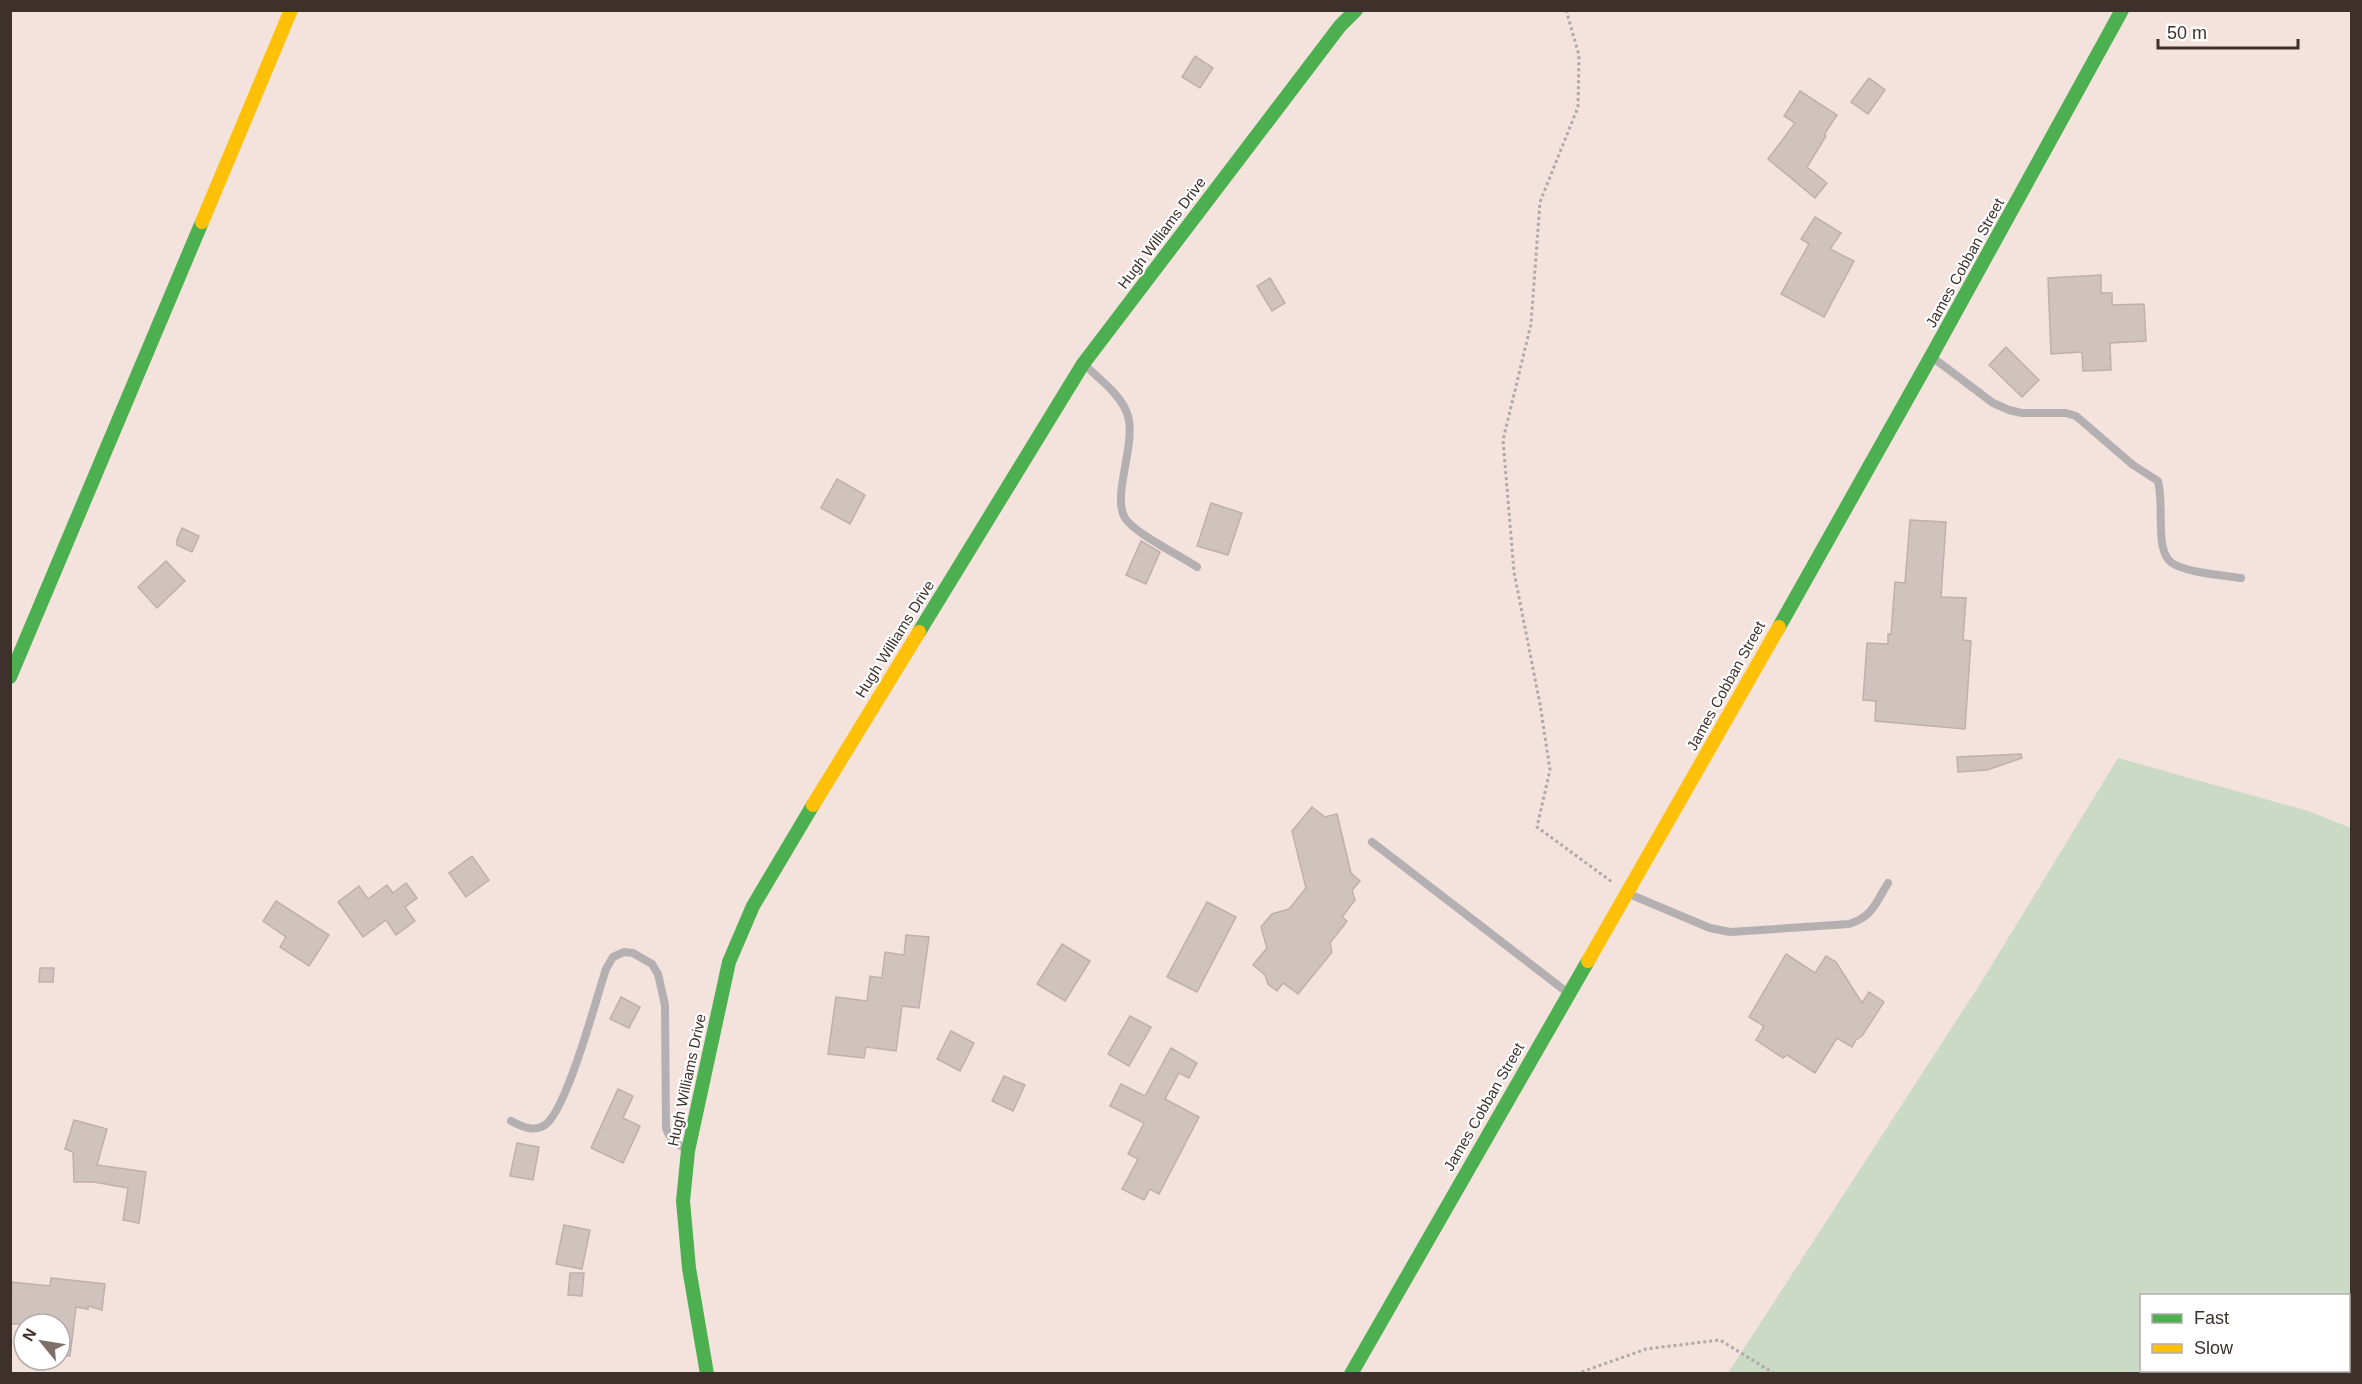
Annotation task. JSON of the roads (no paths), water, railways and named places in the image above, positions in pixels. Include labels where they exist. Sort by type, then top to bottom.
[{"type":"street","points":[[10,677],[291,10]]},
{"type":"street","name":"Hugh Williams Drive","points":[[707,1374],[689,1268],[683,1201],[688,1151],[729,962],[753,906],[1083,364],[1333,36],[1356,10]]},
{"type":"street","name":"James Cobban Street","points":[[1351,1374],[1568,993],[1628,893],[2028,186],[2122,10]]},
{"type":"lane","points":[[1931,356],[1993,403],[2009,410],[2022,413],[2066,413],[2083,420],[2133,465],[2158,481],[2162,499],[2160,527],[2163,549],[2170,562],[2182,567],[2241,578]]},
{"type":"lane","points":[[1083,364],[1116,395],[1127,412],[1131,430],[1121,501],[1124,517],[1133,527],[1197,567]]},
{"type":"lane","points":[[1372,842],[1568,993]]},
{"type":"lane","points":[[1628,893],[1710,928],[1730,932],[1849,924],[1862,920],[1871,912],[1888,884]]},
{"type":"lane","points":[[511,1121],[526,1128],[535,1129],[546,1124],[556,1112],[606,969],[614,957],[624,952],[633,953],[652,964],[658,974],[664,1005],[666,1128],[673,1141],[688,1151]]}]
